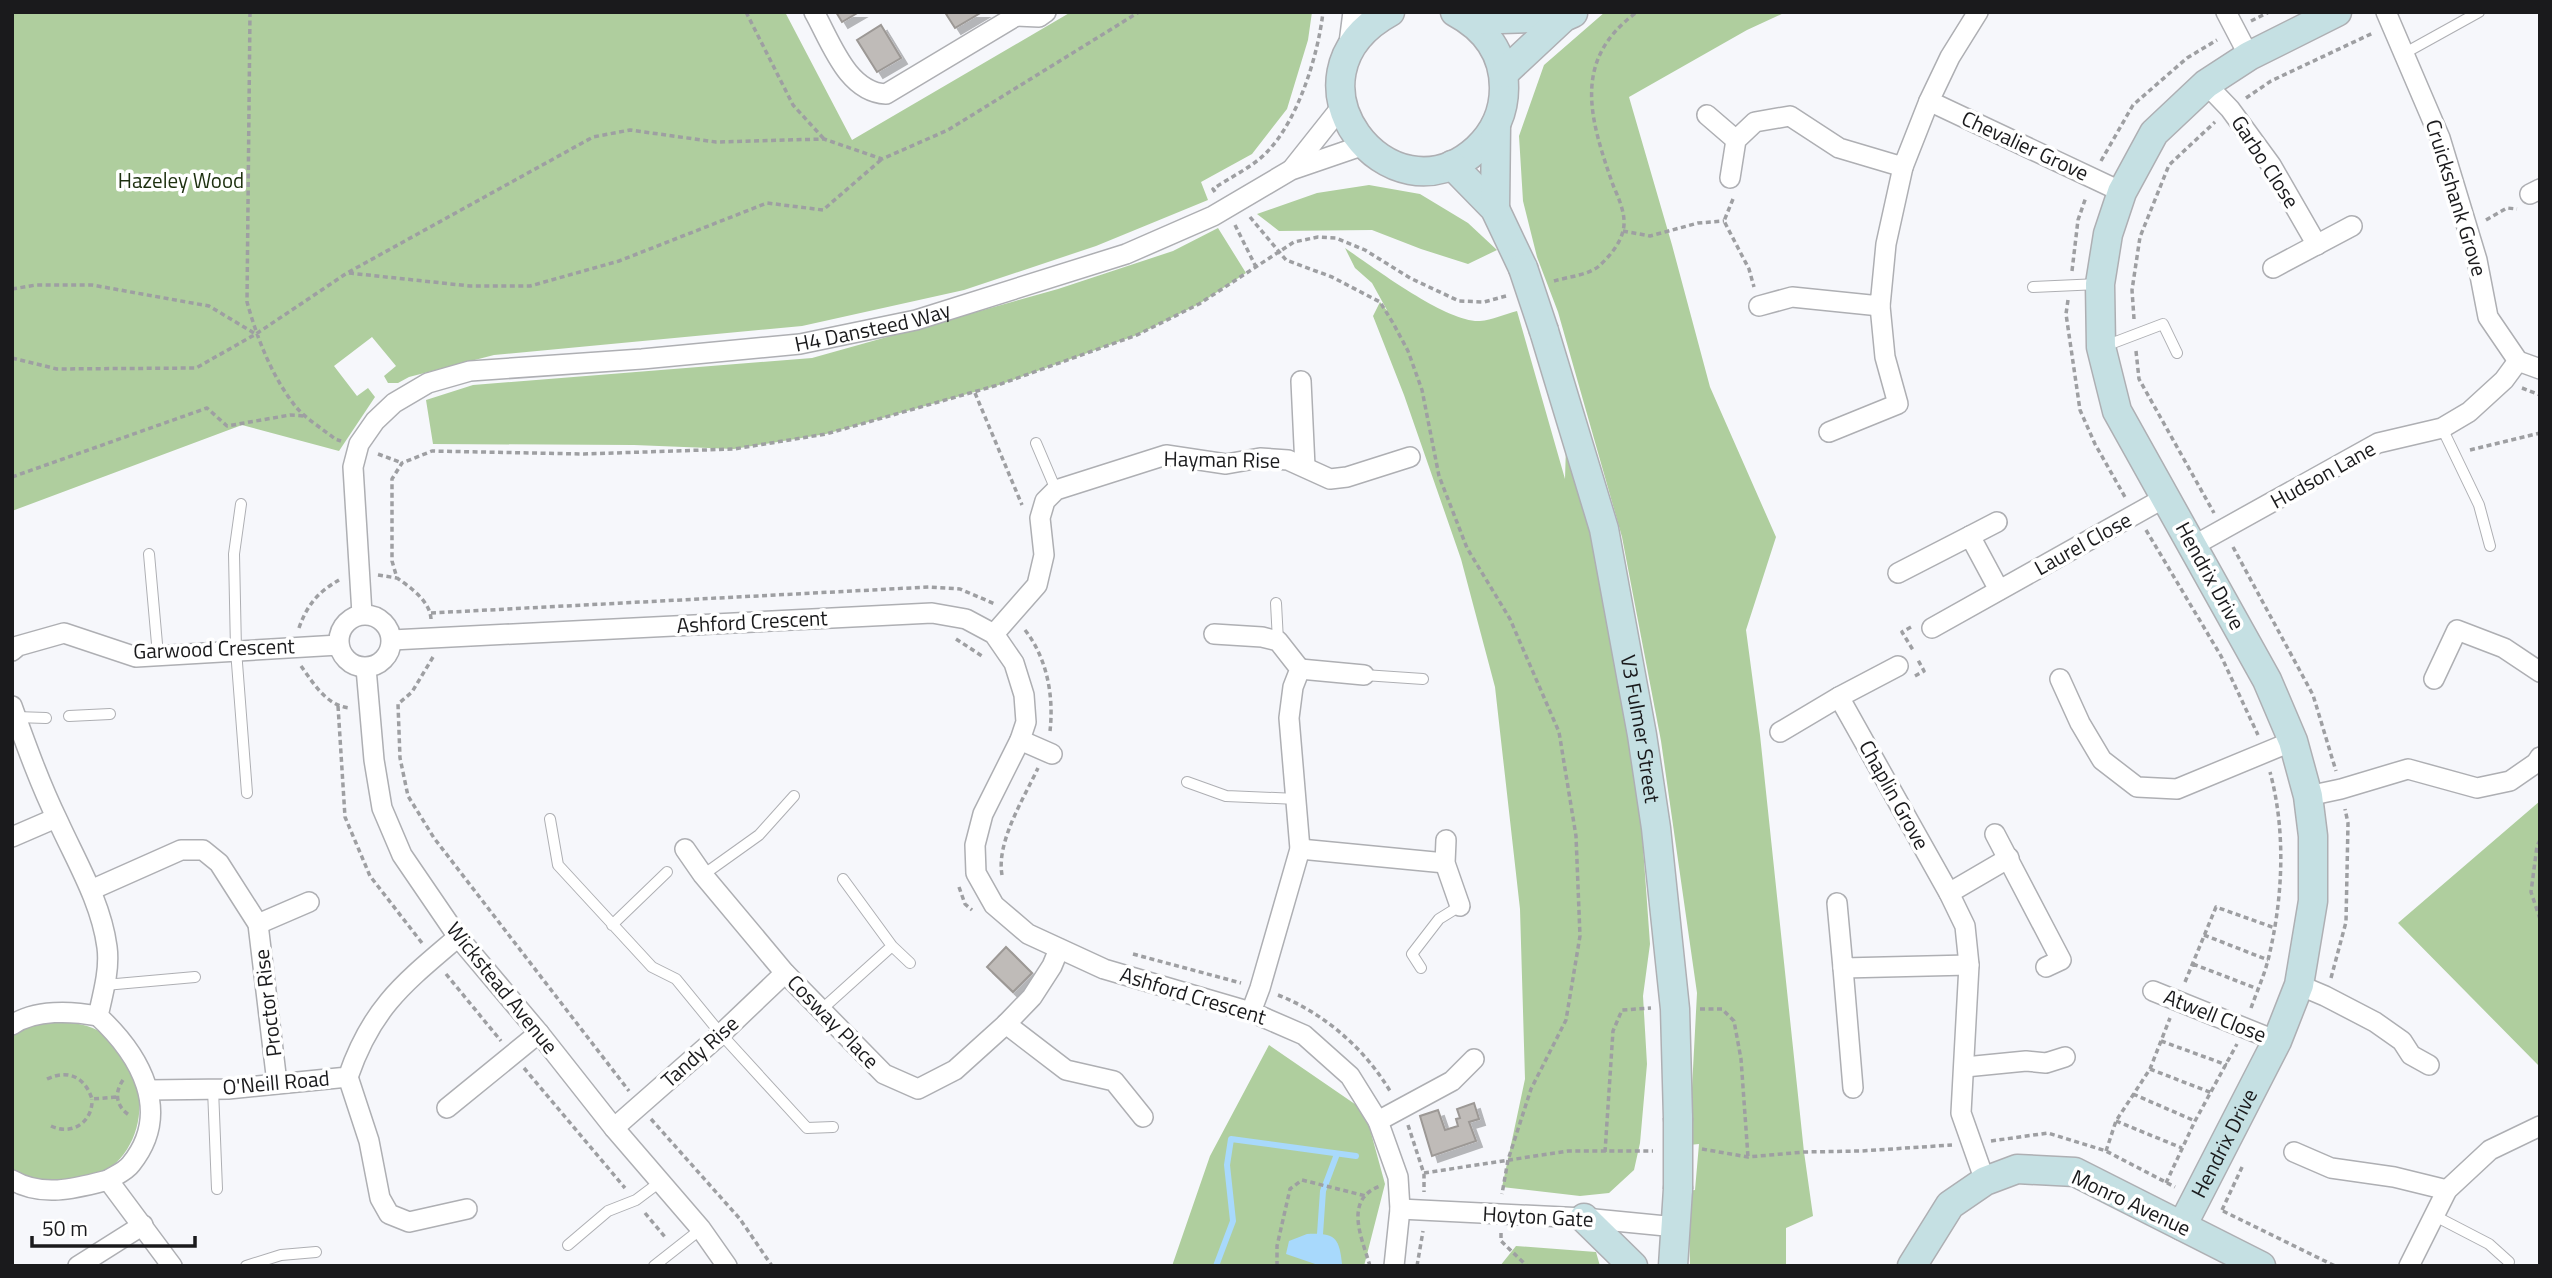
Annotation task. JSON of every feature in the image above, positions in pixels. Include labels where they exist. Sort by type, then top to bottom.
[{"type":"street","points":[[814,12],[852,79],[871,93],[886,94],[1015,14],[1039,17],[1046,12]]},
{"type":"street","points":[[1353,12],[1348,52],[1341,78],[1342,106],[1350,127],[1364,145],[1379,157],[1396,166],[1415,170],[1434,170],[1452,165],[1470,155],[1485,142],[1496,125],[1504,100],[1504,73],[1497,53],[1486,34],[1462,16]]},
{"type":"street","points":[[1348,52],[1360,35],[1390,12]]},
{"type":"street","points":[[1829,432],[1898,404],[1885,357],[1880,306],[1886,244],[1903,167],[1929,101],[1950,57],[1978,12]]},
{"type":"street","points":[[2226,12],[2249,56]]},
{"type":"street","name":"Hendrix Drive","points":[[2182,1226],[2277,1041],[2299,985],[2313,901],[2313,836],[2308,796],[2293,741],[2267,680],[2116,411],[2101,347],[2100,284],[2108,234],[2122,192],[2154,133],[2206,84],[2249,56],[2337,12]]},
{"type":"street","points":[[1462,16],[1569,15]]},
{"type":"street","points":[[1504,73],[1569,15]]},
{"type":"street","name":"Cruickshank Grove","points":[[2388,18],[2440,138],[2477,260],[2488,317],[2518,360]]},
{"type":"street","name":"Garbo Close","points":[[2206,84],[2230,109],[2271,165],[2316,245]]},
{"type":"street","name":"Chevalier Grove","points":[[1929,101],[2122,192]]},
{"type":"street","name":"H4 Dansteed Way","points":[[1291,170],[1342,106]]},
{"type":"street","points":[[1707,115],[1736,139]]},
{"type":"street","points":[[1730,178],[1736,139],[1755,122],[1790,116],[1839,148],[1903,167]]},
{"type":"street","name":"V3 Fulmer Street","points":[[1495,209],[1496,125]]},
{"type":"street","name":"H4 Dansteed Way","points":[[358,447],[374,421],[394,403],[428,383],[470,371],[800,344],[916,320],[1126,254],[1213,216],[1291,170],[1364,145]]},
{"type":"street","name":"V3 Fulmer Street","points":[[1452,165],[1495,209],[1522,268],[1544,331],[1604,529],[1642,735],[1656,828],[1675,1009],[1678,1189],[1673,1265]]},
{"type":"street","points":[[2273,268],[2352,226]]},
{"type":"street","points":[[1759,306],[1792,297],[1880,306]]},
{"type":"street","points":[[2518,360],[2540,369]]},
{"type":"street","name":"Hudson Lane","points":[[2193,546],[2378,443],[2442,428],[2469,412],[2504,380],[2518,360]]},
{"type":"street","name":"Hayman Rise","points":[[1301,381],[1305,467]]},
{"type":"street","points":[[358,447],[353,467],[362,614]]},
{"type":"street","name":"Hayman Rise","points":[[1056,490],[1166,455],[1226,464],[1260,458],[1288,460],[1330,479],[1410,457]]},
{"type":"street","points":[[994,634],[1037,585],[1044,555],[1041,518],[1045,501],[1056,490]]},
{"type":"street","name":"Laurel Close","points":[[1932,628],[2166,497]]},
{"type":"street","points":[[1898,573],[1997,522]]},
{"type":"street","points":[[1970,537],[1999,590]]},
{"type":"street","name":"Ashford Crescent","points":[[392,640],[932,613],[966,619],[994,634],[1014,663],[1024,695],[1026,722],[1020,740],[983,814],[975,845],[976,873],[994,905],[1028,934],[1104,968],[1251,1012],[1304,1035],[1350,1076],[1378,1121],[1398,1177],[1400,1209],[1394,1266]]},
{"type":"street","points":[[362,614],[371,615],[386,624],[392,640],[382,662],[366,668],[351,664],[341,653],[339,645],[339,637],[347,622],[362,614]]},
{"type":"street","points":[[2434,679],[2457,630],[2504,648],[2540,672]]},
{"type":"street","name":"Garwood Crescent","points":[[12,651],[18,646],[64,633],[136,657],[339,645]]},
{"type":"street","points":[[1214,634],[1262,637],[1278,641],[1300,669],[1364,675]]},
{"type":"street","points":[[1780,732],[1898,666]]},
{"type":"street","name":"Wickstead Avenue","points":[[366,668],[370,723],[382,808],[402,855],[458,937],[701,1230],[727,1266]]},
{"type":"street","points":[[1251,1012],[1300,849],[1289,718],[1293,687],[1300,669]]},
{"type":"street","points":[[2060,679],[2080,723],[2102,760],[2137,787],[2177,789],[2293,741]]},
{"type":"street","name":"Chaplin Grove","points":[[1839,697],[1965,926],[1969,965],[1961,1113],[1985,1181]]},
{"type":"street","points":[[14,711],[56,818],[91,890],[107,948],[105,985],[98,1016]]},
{"type":"street","points":[[1020,740],[1052,754]]},
{"type":"street","points":[[2308,796],[2342,789],[2407,769],[2477,788],[2510,781],[2536,763],[2540,757]]},
{"type":"street","points":[[12,837],[56,818]]},
{"type":"street","points":[[1995,834],[2061,960],[2046,967]]},
{"type":"street","points":[[1446,840],[1444,863],[1460,906]]},
{"type":"street","name":"Cosway Place","points":[[685,849],[703,875],[785,973],[884,1074],[918,1089],[955,1070],[1006,1024],[1032,997],[1052,966],[1059,949]]},
{"type":"street","points":[[1300,849],[1444,863]]},
{"type":"street","name":"Proctor Rise","points":[[91,890],[181,850],[203,850],[219,863],[258,924],[277,1083]]},
{"type":"street","points":[[1949,893],[2009,858]]},
{"type":"street","name":"Proctor Rise","points":[[258,924],[309,902]]},
{"type":"street","points":[[1838,903],[1853,1088]]},
{"type":"street","name":"O'Neill Road","points":[[149,1090],[214,1089],[348,1077],[366,1032],[387,1001],[458,937]]},
{"type":"street","points":[[1843,968],[1969,965]]},
{"type":"street","name":"Tandy Rise","points":[[614,1128],[721,1034],[785,973]]},
{"type":"street","points":[[2299,985],[2375,1022],[2402,1041],[2411,1055],[2429,1065]]},
{"type":"street","name":"Atwell Close","points":[[2153,991],[2277,1041]]},
{"type":"street","points":[[12,1025],[45,1014],[82,1013],[98,1016],[129,1049],[149,1090],[151,1106],[150,1128],[130,1167],[108,1180],[65,1191],[46,1190],[12,1180]]},
{"type":"street","points":[[1006,1024],[1066,1070],[1114,1081],[1143,1117]]},
{"type":"street","points":[[447,1108],[539,1033]]},
{"type":"street","points":[[1965,1068],[2026,1061],[2046,1063],[2065,1057]]},
{"type":"street","points":[[1378,1121],[1452,1081],[1474,1059]]},
{"type":"street","points":[[348,1077],[369,1141],[380,1198],[388,1214],[409,1222],[467,1209]]},
{"type":"street","points":[[2409,1266],[2447,1191],[2490,1150],[2540,1126]]},
{"type":"street","points":[[2294,1152],[2331,1168],[2394,1177],[2447,1191]]},
{"type":"street","name":"Monro Avenue","points":[[1912,1266],[1950,1205],[1985,1181],[2017,1169],[2050,1169],[2075,1172],[2261,1266]]},
{"type":"street","points":[[108,1180],[172,1266]]},
{"type":"street","name":"Hoyton Gate","points":[[1400,1209],[1676,1227]]},
{"type":"street","points":[[1584,1219],[1631,1261],[1633,1266]]},
{"type":"street","points":[[78,1266],[143,1225]]},
{"type":"lane","points":[[2405,53],[2479,12]]},
{"type":"lane","points":[[2033,287],[2100,284]]},
{"type":"lane","points":[[2101,347],[2163,324],[2177,353]]},
{"type":"lane","points":[[2442,428],[2479,505],[2490,546]]},
{"type":"lane","points":[[1036,443],[1056,490]]},
{"type":"lane","points":[[241,504],[234,554],[236,650],[247,793]]},
{"type":"lane","points":[[149,554],[158,655]]},
{"type":"lane","points":[[1276,603],[1278,641]]},
{"type":"lane","points":[[1364,675],[1423,680]]},
{"type":"lane","points":[[14,711],[46,718]]},
{"type":"lane","points":[[69,716],[110,714]]},
{"type":"lane","points":[[1187,782],[1226,796],[1297,799]]},
{"type":"lane","points":[[703,875],[759,835],[794,796]]},
{"type":"lane","points":[[550,819],[558,865],[612,925],[652,967],[676,979],[721,1034],[807,1128],[833,1127]]},
{"type":"lane","points":[[612,925],[667,872]]},
{"type":"lane","points":[[843,879],[892,946],[910,963]]},
{"type":"lane","points":[[1421,968],[1412,954],[1439,919],[1460,906]]},
{"type":"lane","points":[[821,1010],[892,946]]},
{"type":"lane","points":[[105,985],[195,977]]},
{"type":"lane","points":[[214,1089],[217,1189]]},
{"type":"lane","points":[[568,1245],[608,1211],[636,1200],[660,1182]]},
{"type":"lane","points":[[2435,1216],[2489,1244],[2509,1262]]},
{"type":"lane","points":[[654,1266],[701,1230]]},
{"type":"lane","points":[[246,1266],[281,1255],[316,1252]]},
{"type":"path","points":[[250,12],[247,302],[256,334],[273,370],[297,408],[335,439],[402,463]]},
{"type":"path","points":[[746,12],[793,105],[824,139]]},
{"type":"path","points":[[347,273],[470,286],[530,286],[619,261],[767,203],[823,210],[882,159],[948,130],[1139,12]]},
{"type":"path","points":[[1323,12],[1310,72],[1293,113],[1266,152],[1213,189],[1286,260],[1332,277],[1380,302],[1408,351],[1422,390],[1439,476],[1467,548],[1510,619],[1559,732],[1576,836],[1580,936],[1566,1020],[1531,1088],[1502,1187],[1501,1241],[1527,1266]]},
{"type":"path","points":[[2325,996],[2346,922],[2348,823],[2342,789],[2314,695],[2139,379],[2132,290],[2140,237],[2169,165],[2230,109],[2271,81],[2388,18]]},
{"type":"path","points":[[12,358],[57,369],[196,368],[256,334],[347,273],[593,137],[630,130],[716,142],[824,139],[882,159]]},
{"type":"path","points":[[1730,178],[1737,189],[1724,221],[1749,269],[1759,306]]},
{"type":"path","points":[[2468,229],[2507,208],[2521,209],[2529,205],[2535,192]]},
{"type":"path","points":[[1232,205],[1256,267]]},
{"type":"path","points":[[1623,231],[1650,236],[1698,223],[1724,221]]},
{"type":"path","points":[[772,1266],[740,1219],[640,1106],[434,838],[408,796],[400,758],[398,704],[412,692],[433,657],[431,613],[414,590],[397,578],[393,561],[392,479],[402,463],[432,451],[584,454],[734,449],[826,434],[974,392],[1137,335],[1199,304],[1278,252]]},
{"type":"path","points":[[12,289],[36,285],[92,285],[142,293],[209,306],[256,334]]},
{"type":"path","points":[[974,392],[1023,506]]},
{"type":"path","points":[[12,477],[207,408],[227,426],[290,415],[307,416]]},
{"type":"path","points":[[2455,454],[2540,433]]},
{"type":"path","points":[[944,637],[957,639],[980,654],[989,664]]},
{"type":"path","points":[[2540,840],[2531,892],[2540,919]]},
{"type":"path","points":[[956,879],[965,904],[975,913]]},
{"type":"path","points":[[2106,1151],[2116,1121],[2150,1069],[2216,907],[2275,928]]},
{"type":"path","points":[[2204,935],[2268,960]]},
{"type":"path","points":[[2193,964],[2258,989]]},
{"type":"path","points":[[1605,1152],[1613,1031],[1622,1010],[1722,1009],[1734,1021],[1741,1059],[1748,1157]]},
{"type":"path","points":[[2161,1041],[2227,1065]]},
{"type":"path","points":[[2150,1069],[2212,1093]]},
{"type":"path","points":[[47,1079],[56,1075],[75,1076],[83,1082],[92,1099],[90,1113],[82,1125],[67,1130],[51,1126]]},
{"type":"path","points":[[2133,1094],[2195,1121]]},
{"type":"path","points":[[92,1099],[117,1097]]},
{"type":"path","points":[[2116,1121],[2182,1148]]},
{"type":"path","points":[[1370,1266],[1360,1233],[1357,1211],[1369,1190],[1398,1177],[1568,1151],[1660,1151]]},
{"type":"path","points":[[2222,1210],[2245,1163]]},
{"type":"path","points":[[1375,1176],[1377,1187]]},
{"type":"path","points":[[1277,1266],[1277,1246],[1290,1189],[1303,1181],[1366,1196]]},
{"type":"green space","name":"Hazeley Wood","points":[[12,12],[785,12],[852,140],[1071,12],[1312,12],[1308,40],[1287,109],[1252,154],[1201,182],[1208,200],[1096,246],[964,290],[802,326],[494,355],[409,377],[398,383],[388,383],[384,376],[396,366],[372,337],[334,366],[357,396],[368,388],[375,397],[339,451],[242,425],[12,511]]},
{"type":"green space","points":[[1605,12],[1786,12],[1747,30],[1629,97],[1710,387],[1776,537],[1746,630],[1813,1216],[1786,1228],[1786,1266],[1690,1266],[1688,1191],[1695,1190],[1699,1144],[1689,1145],[1697,993],[1661,741],[1622,537],[1558,312],[1537,257],[1523,201],[1519,136],[1544,65]]},
{"type":"green space","points":[[1369,185],[1420,194],[1468,223],[1497,250],[1468,264],[1372,230],[1279,231],[1257,214],[1317,193]]},
{"type":"green space","points":[[1218,228],[1246,273],[1199,304],[1137,335],[999,385],[826,434],[734,449],[634,445],[433,444],[426,400],[473,385],[812,358],[1058,289],[1173,251]]},
{"type":"green space","points":[[1345,248],[1391,280],[1449,313],[1480,321],[1517,311],[1565,479],[1566,446],[1591,526],[1638,777],[1650,944],[1643,996],[1647,1064],[1640,1143],[1634,1170],[1609,1193],[1580,1196],[1502,1187],[1525,1079],[1520,909],[1495,687],[1461,559],[1404,395],[1373,316],[1380,302],[1388,312],[1372,283],[1355,268]]},
{"type":"green space","points":[[2540,801],[2540,1067],[2398,923]]},
{"type":"green space","points":[[47,1021],[80,1024],[99,1031],[114,1043],[134,1074],[138,1091],[137,1127],[120,1158],[107,1170],[90,1178],[46,1182],[12,1169],[12,1035]]},
{"type":"green space","points":[[1269,1045],[1365,1111],[1385,1184],[1364,1266],[1172,1266],[1210,1156]]},
{"type":"green space","points":[[1516,1246],[1596,1252],[1600,1266],[1500,1266]]},
{"type":"water","points":[[1307,1234],[1324,1234],[1334,1238],[1342,1264],[1321,1266],[1286,1254],[1289,1241]]},
{"type":"building","points":[[836,12],[859,12],[842,22]]},
{"type":"building","points":[[982,12],[955,28],[946,14]]},
{"type":"building","points":[[881,25],[901,58],[877,72],[857,40]]},
{"type":"building","points":[[1006,947],[1032,973],[1013,992],[987,967]]},
{"type":"building","points":[[1474,1103],[1479,1119],[1469,1122],[1476,1141],[1432,1156],[1420,1116],[1438,1110],[1445,1130],[1458,1126],[1456,1119],[1460,1118],[1457,1109]]},
{"type":"waterway","points":[[1216,1266],[1233,1221],[1227,1165],[1231,1139],[1356,1156]]},
{"type":"waterway","points":[[1320,1234],[1323,1191],[1337,1154]]}]
